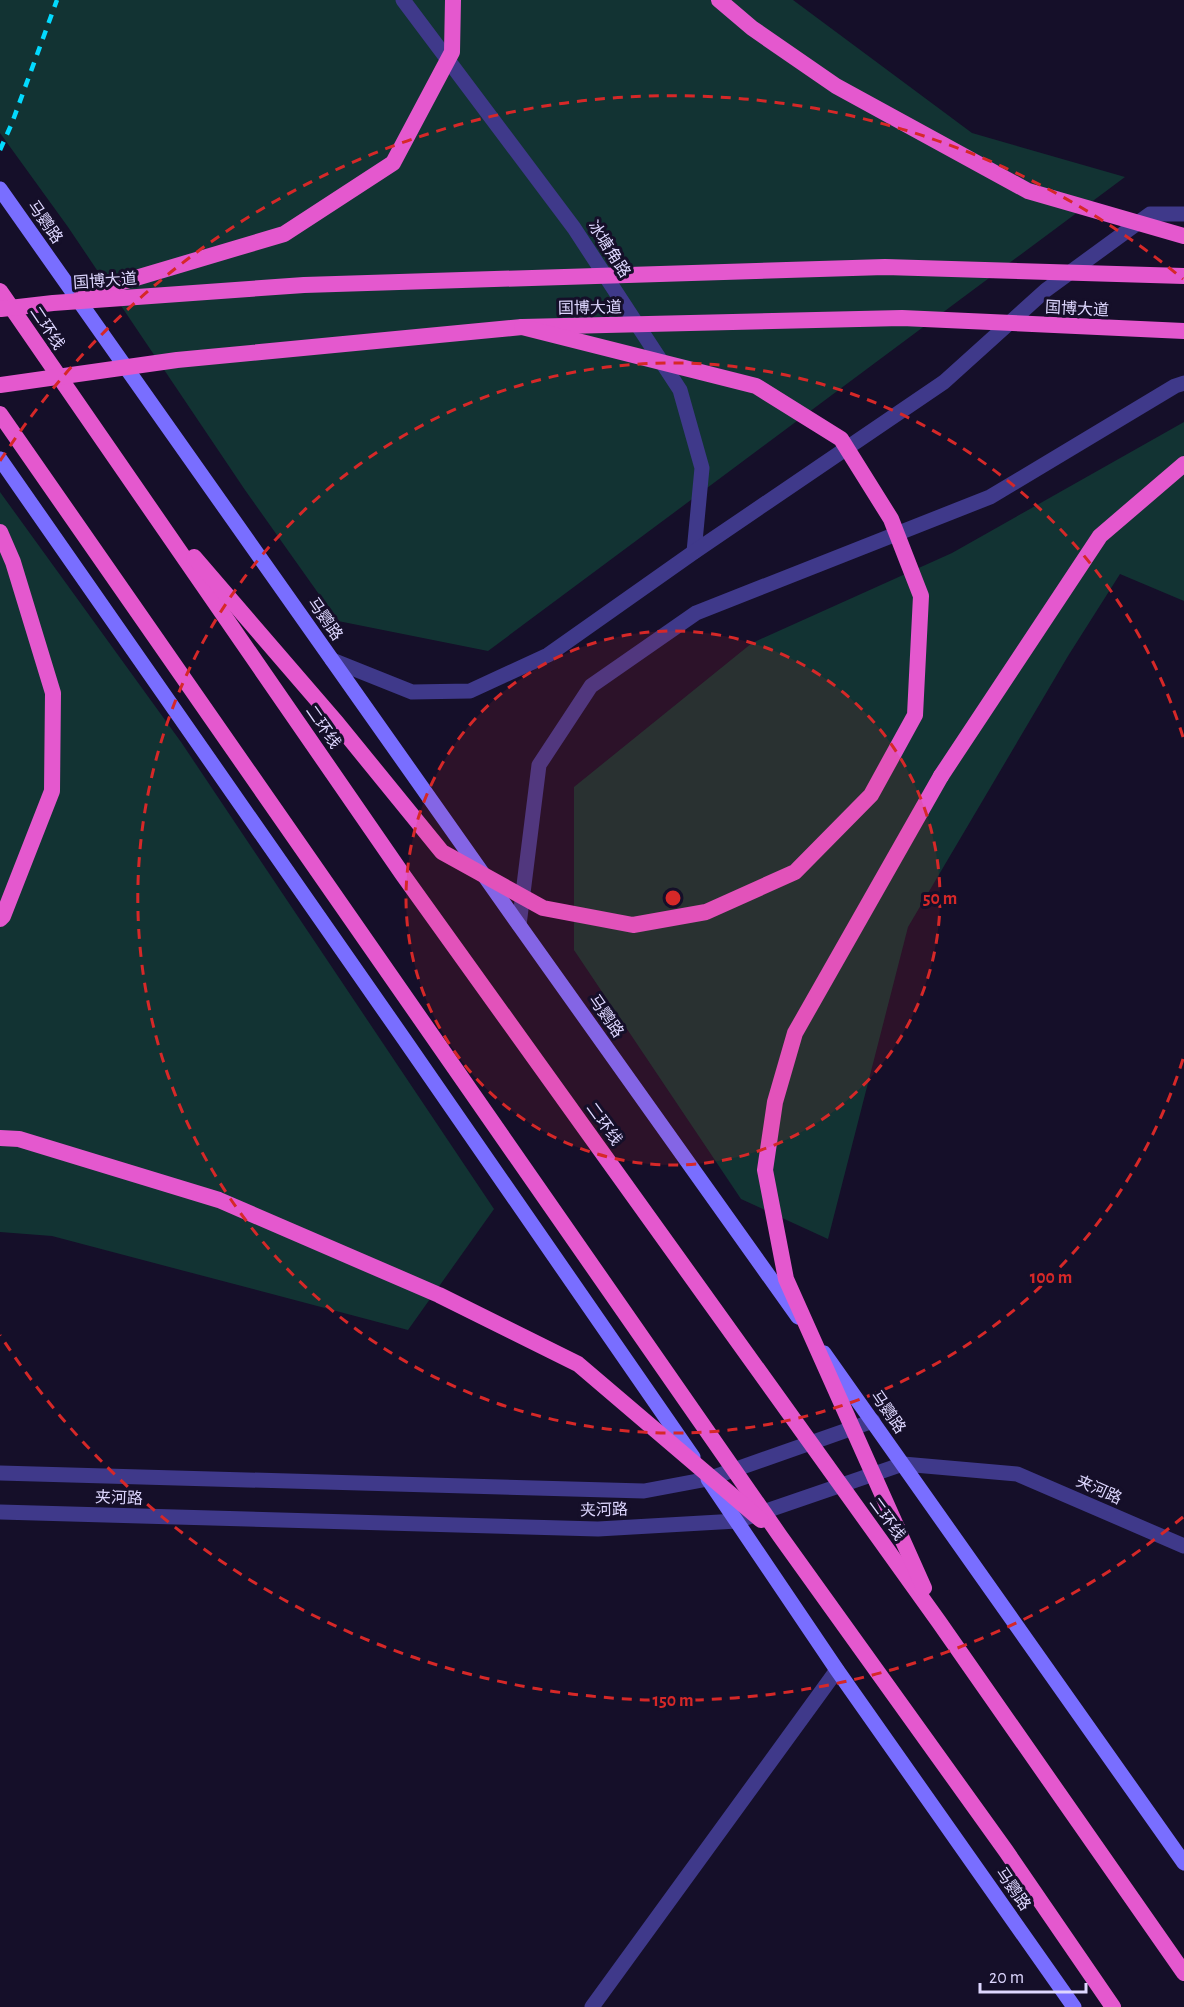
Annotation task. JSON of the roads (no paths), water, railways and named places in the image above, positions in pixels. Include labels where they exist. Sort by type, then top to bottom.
[{"type":"highway","points":[[53,303],[284,234],[393,163],[452,52],[453,0]]},
{"type":"highway","points":[[719,0],[752,28],[836,86],[1028,191],[1184,236]]},
{"type":"highway","name":"国博大道","points":[[0,309],[53,303],[304,285],[885,267],[1184,276]]},
{"type":"highway","name":"二环线","points":[[0,291],[403,875],[939,1622],[1184,1973]]},
{"type":"highway","name":"国博大道","points":[[0,385],[177,360],[522,327],[902,318],[1184,331]]},
{"type":"highway","points":[[138,493],[337,723],[442,852],[543,908],[633,925],[706,912],[795,872],[871,795],[915,715],[921,596],[891,519],[841,439],[756,386],[522,327]]},
{"type":"highway","points":[[0,414],[780,1536],[1006,1851],[1113,2007]]},
{"type":"highway","points":[[939,1622],[786,1279],[765,1170],[775,1102],[795,1033],[941,776],[1100,536],[1184,464]]},
{"type":"highway","points":[[0,532],[13,562],[53,693],[52,791],[0,919]]},
{"type":"highway","points":[[0,1138],[19,1139],[219,1200],[439,1295],[578,1364],[780,1536]]},
{"type":"main road","name":"马鹦路","points":[[0,189],[1184,1863]]},
{"type":"main road","name":"马鹦路","points":[[0,459],[397,1029],[737,1521],[837,1670],[1074,2007]]},
{"type":"street","name":"冰塘角路","points":[[403,0],[574,228],[680,390],[702,468],[694,552]]},
{"type":"street","points":[[332,660],[412,692],[470,691],[548,655],[694,552],[944,382],[1046,290],[1150,214],[1184,214]]},
{"type":"street","points":[[519,925],[539,765],[591,686],[696,613],[990,497],[1174,386],[1184,383]]},
{"type":"street","name":"夹河路","points":[[0,1473],[538,1490],[644,1491],[708,1479],[873,1421]]},
{"type":"street","name":"夹河路","points":[[0,1512],[598,1529],[737,1521],[903,1464],[1017,1474],[1184,1546]]},
{"type":"street","points":[[592,2007],[837,1670]]},
{"type":"railway","points":[[0,150],[57,0]]}]
